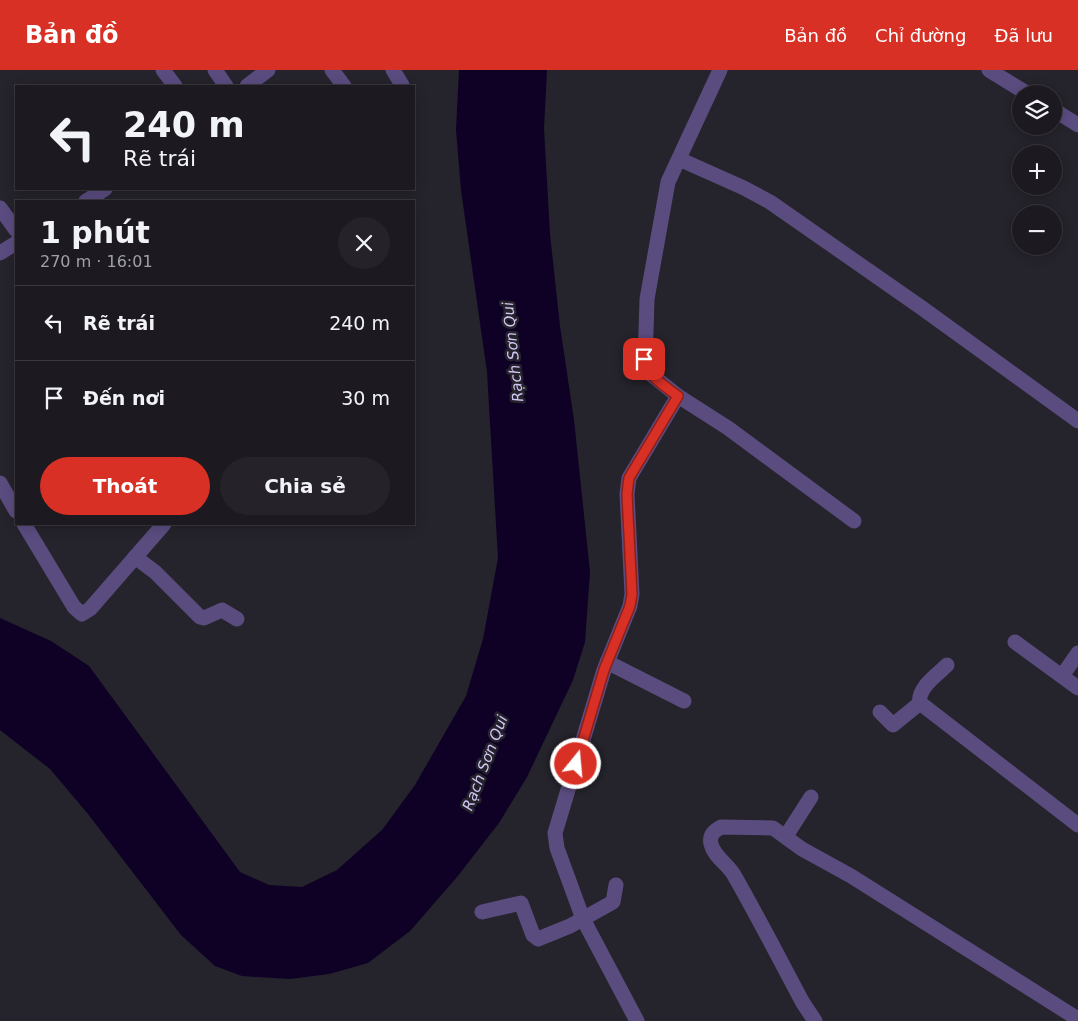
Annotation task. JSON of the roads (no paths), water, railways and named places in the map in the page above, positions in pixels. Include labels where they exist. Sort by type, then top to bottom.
[{"type":"street","points":[[163,70],[174,85]]},
{"type":"street","points":[[215,70],[225,85]]},
{"type":"street","points":[[248,85],[268,70]]},
{"type":"street","points":[[332,70],[343,85]]},
{"type":"street","points":[[393,70],[402,85]]},
{"type":"street","points":[[720,70],[668,182],[647,299],[644,366],[648,372],[678,396],[728,428],[854,521]]},
{"type":"street","points":[[989,70],[1013,85]]},
{"type":"street","points":[[1062,115],[1078,125]]},
{"type":"street","points":[[679,159],[744,188],[770,202],[922,308],[1078,421]]},
{"type":"street","points":[[88,200],[103,190]]},
{"type":"street","points":[[0,208],[15,229]]},
{"type":"street","points":[[0,252],[15,244]]},
{"type":"street","points":[[637,1021],[578,922],[557,848],[555,833],[607,662],[630,606],[632,594],[627,486],[629,478],[678,396]]},
{"type":"street","points":[[0,483],[15,509]]},
{"type":"street","points":[[25,525],[74,608],[82,614],[90,609],[163,525]]},
{"type":"street","points":[[135,557],[155,572],[200,617],[204,618],[222,610],[237,619]]},
{"type":"street","points":[[1015,642],[1078,688]]},
{"type":"street","points":[[1062,676],[1078,653]]},
{"type":"street","points":[[607,662],[684,701]]},
{"type":"street","points":[[947,666],[922,690],[919,698],[920,703],[1078,825]]},
{"type":"street","points":[[880,712],[892,725],[920,703]]},
{"type":"street","points":[[786,836],[811,797]]},
{"type":"street","points":[[815,1021],[803,1003],[733,874],[714,851],[711,844],[711,835],[714,830],[721,827],[773,828],[802,849],[858,880],[1078,1019]]},
{"type":"street","points":[[482,912],[521,903],[533,935],[538,939],[578,922],[613,902],[616,885]]},
{"type":"water","name":"Rạch Sơn Qui","points":[[459,70],[547,70],[544,129],[550,234],[560,326],[574,420],[590,572],[585,642],[573,680],[527,777],[499,823],[457,877],[410,931],[368,963],[329,974],[290,979],[242,976],[215,966],[181,935],[88,814],[50,769],[0,730],[0,618],[51,641],[89,666],[240,872],[269,885],[302,887],[337,870],[382,830],[415,785],[466,696],[483,639],[498,558],[487,372],[461,190],[456,130]]}]
